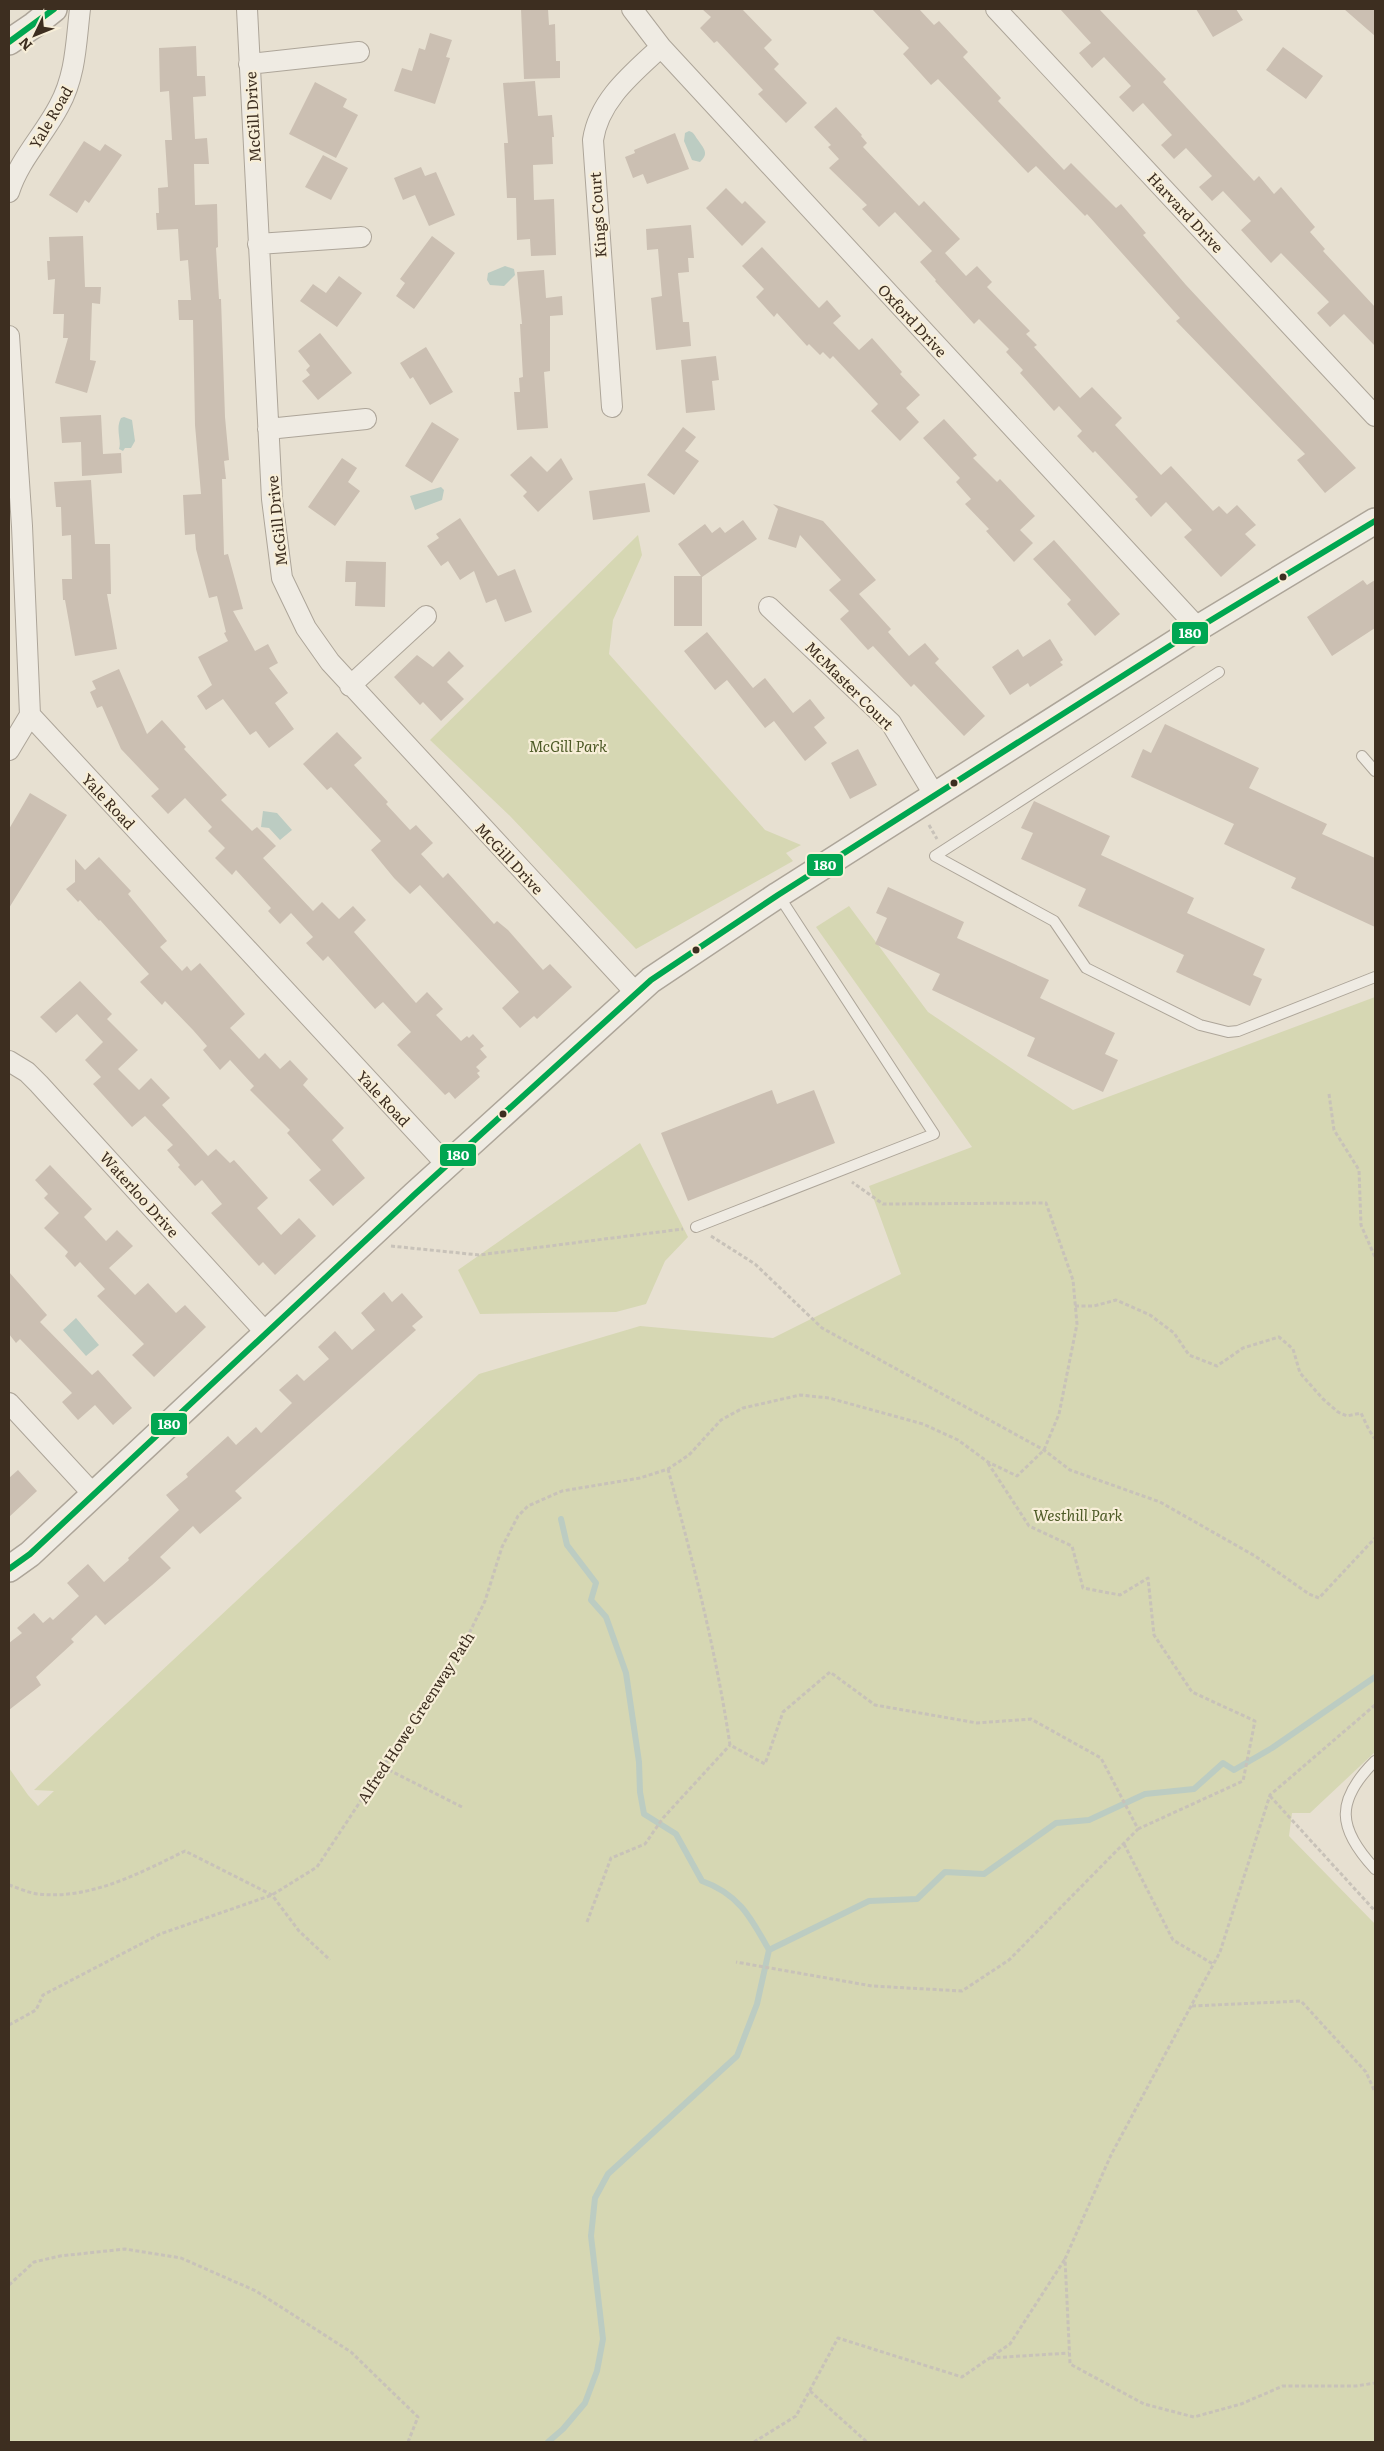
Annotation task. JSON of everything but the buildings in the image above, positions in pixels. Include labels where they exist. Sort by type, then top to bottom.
[{"type":"street","points":[[9,42],[54,9]]},
{"type":"street","name":"Yale Road","points":[[9,192],[21,165],[59,106],[72,77],[80,9]]},
{"type":"street","name":"McGill Drive","points":[[247,9],[272,499],[282,578],[316,644],[350,686],[635,992]]},
{"type":"street","name":"Oxford Drive","points":[[632,9],[661,47],[1198,628]]},
{"type":"street","name":"Harvard Drive","points":[[996,9],[1375,416]]},
{"type":"street","name":"Kings Court","points":[[612,407],[593,140],[595,124],[603,108],[614,93],[661,47]]},
{"type":"street","points":[[249,64],[359,52]]},
{"type":"street","points":[[258,244],[361,237]]},
{"type":"street","points":[[9,336],[22,526],[30,715],[9,750]]},
{"type":"street","points":[[268,429],[366,418]]},
{"type":"street","points":[[9,1569],[30,1554],[635,992],[778,895],[1198,628],[1375,521]]},
{"type":"street","name":"McMaster Court","points":[[769,607],[891,723],[936,796]]},
{"type":"street","points":[[350,686],[426,616]]},
{"type":"street","name":"Yale Road","points":[[30,715],[447,1165]]},
{"type":"street","name":"Waterloo Drive","points":[[9,1061],[27,1072],[39,1084],[266,1333]]},
{"type":"street","points":[[9,1403],[94,1495]]},
{"type":"lane","points":[[1219,672],[935,856],[1054,921],[1086,968],[1200,1025],[1228,1032],[1238,1031],[1375,977]]},
{"type":"lane","points":[[1362,756],[1375,772]]},
{"type":"lane","points":[[696,1227],[934,1134],[778,895]]},
{"type":"lane","points":[[1375,1762],[1350,1791],[1345,1807],[1347,1827],[1354,1843],[1375,1869]]},
{"type":"path","points":[[1329,1094],[1334,1130],[1359,1170],[1361,1225],[1375,1257]]},
{"type":"path","name":"Alfred Howe Greenway Path","points":[[9,2025],[36,2010],[43,1995],[160,1934],[272,1895],[317,1867],[463,1646],[485,1601],[502,1548],[518,1516],[528,1506],[562,1491],[640,1478],[668,1470],[689,1455],[721,1420],[743,1408],[800,1395],[829,1398],[923,1424],[958,1440],[988,1462],[1018,1476],[1044,1450],[1059,1414],[1077,1324],[1073,1280],[1046,1204],[883,1204],[837,1172]]},
{"type":"path","points":[[366,1240],[380,1245],[479,1255],[696,1227],[755,1264],[822,1328],[1044,1450],[1070,1470],[1160,1502],[1255,1556],[1308,1594],[1319,1598],[1375,1538]]},
{"type":"path","points":[[1075,1306],[1094,1306],[1116,1300],[1150,1315],[1174,1333],[1189,1355],[1217,1366],[1243,1348],[1279,1337],[1293,1349],[1300,1373],[1323,1399],[1338,1412],[1347,1416],[1361,1413],[1375,1438]]},
{"type":"path","points":[[736,1962],[872,1986],[962,1991],[1009,1960],[1138,1829],[1243,1781],[1255,1721],[1192,1692],[1154,1635],[1148,1578],[1120,1595],[1083,1588],[1072,1546],[1029,1526],[988,1462]]},
{"type":"path","points":[[668,1470],[701,1592],[722,1692],[730,1745]]},
{"type":"path","points":[[730,1745],[765,1764],[783,1712],[830,1672],[875,1705],[977,1722],[1031,1719],[1101,1758],[1138,1829]]},
{"type":"path","points":[[754,2442],[796,2416],[838,2338],[962,2377],[1010,2344],[1065,2259],[1111,2155],[1220,1952],[1270,1795],[1375,1705]]},
{"type":"path","points":[[587,1922],[611,1858],[645,1844],[662,1818],[730,1745]]},
{"type":"path","points":[[384,1766],[462,1807]]},
{"type":"path","points":[[1270,1795],[1375,1911]]},
{"type":"path","points":[[1124,1844],[1173,1940],[1213,1964]]},
{"type":"path","points":[[9,1885],[38,1894],[86,1893],[150,1868],[185,1851],[272,1895],[299,1931],[330,1960]]},
{"type":"path","points":[[1191,2006],[1301,2000],[1366,2072],[1375,2092]]},
{"type":"path","points":[[9,2285],[34,2262],[60,2256],[125,2249],[181,2258],[256,2291],[351,2352],[418,2417],[408,2442]]},
{"type":"path","points":[[1065,2259],[1070,2364],[1144,2404],[1194,2417],[1241,2404],[1283,2386],[1356,2386],[1375,2383]]},
{"type":"path","points":[[989,2358],[1069,2353]]},
{"type":"path","points":[[810,2391],[868,2442]]},
{"type":"green space","name":"McGill Park","points":[[638,535],[642,555],[613,620],[609,654],[765,830],[801,845],[786,853],[793,861],[636,949],[510,816],[430,740]]},
{"type":"green space","name":"Westhill Park","points":[[849,906],[928,1012],[1073,1110],[1375,997],[1375,1752],[1310,1813],[1292,1813],[1289,1836],[1375,1924],[1375,2442],[9,2442],[9,1768],[38,1806],[54,1791],[34,1790],[479,1374],[640,1326],[773,1338],[901,1274],[869,1186],[972,1147],[816,927]]},
{"type":"green space","points":[[640,1143],[688,1237],[665,1261],[646,1304],[616,1312],[480,1314],[458,1270]]},
{"type":"shaded area","points":[[689,131],[694,134],[705,151],[705,156],[700,162],[692,160],[684,141],[685,133]]},
{"type":"shaded area","points":[[505,266],[514,269],[515,275],[504,286],[490,285],[487,280],[488,273]]},
{"type":"shaded area","points":[[124,417],[132,420],[135,441],[131,448],[125,448],[123,451],[119,449],[119,422]]},
{"type":"shaded area","points":[[441,487],[444,490],[442,500],[415,510],[410,496]]},
{"type":"shaded area","points":[[263,811],[277,813],[292,830],[280,840],[269,828],[261,827]]},
{"type":"shaded area","points":[[76,1318],[99,1345],[86,1356],[63,1330]]},
{"type":"waterway","points":[[548,2442],[563,2429],[585,2403],[597,2371],[603,2339],[591,2236],[595,2198],[608,2174],[737,2056],[757,2004],[769,1950],[743,1908],[726,1893],[702,1881],[676,1834],[644,1814],[640,1792],[639,1762],[626,1673],[606,1617],[591,1600],[596,1583],[567,1545],[561,1519]]},
{"type":"waterway","points":[[769,1950],[869,1901],[917,1899],[945,1872],[984,1874],[1056,1823],[1089,1820],[1145,1794],[1194,1789],[1223,1763],[1234,1770],[1272,1748],[1375,1677]]},
{"type":"transit line","name":"180","points":[[9,42],[54,9]]},
{"type":"transit line","name":"180","points":[[9,1569],[30,1554],[414,1195],[651,980],[778,895],[1198,628],[1375,521]]}]
